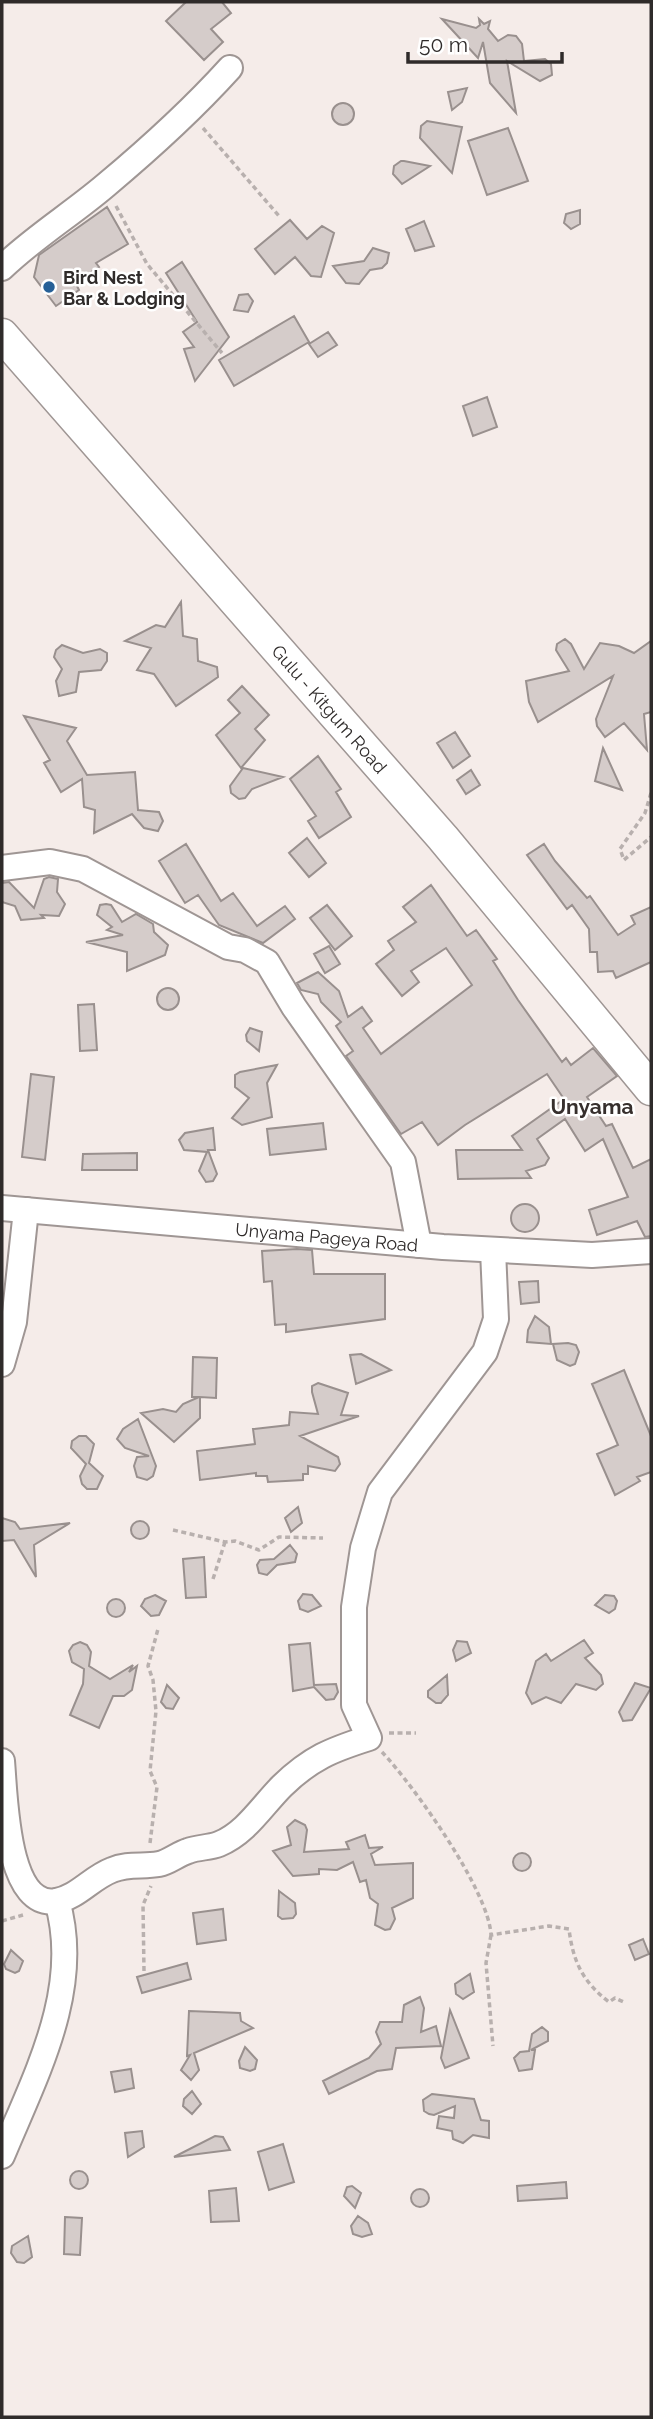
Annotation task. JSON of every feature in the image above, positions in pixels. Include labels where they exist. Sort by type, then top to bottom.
[{"type":"main road","name":"Gulu - Kitgum Road","points":[[2,335],[443,838],[651,1089]]},
{"type":"street","points":[[2,268],[27,244],[106,186],[230,68]]},
{"type":"street","points":[[2,868],[50,862],[83,869],[228,947],[246,950],[268,962],[294,1007],[403,1162],[419,1245]]},
{"type":"street","points":[[2,1364],[14,1322],[14,1209]]},
{"type":"street","name":"Unyama Pageya Road","points":[[14,1209],[493,1251],[592,1255],[651,1251]]},
{"type":"street","points":[[2,1761],[9,1831],[19,1876],[33,1895],[47,1902],[68,1898],[111,1870],[125,1866],[159,1864],[188,1851],[219,1844],[253,1820],[281,1787],[321,1754],[369,1738],[355,1705],[354,1607],[363,1548],[380,1492],[485,1352],[496,1319],[493,1251]]},
{"type":"street","points":[[2,2156],[32,2088],[57,2014],[67,1946],[57,1901]]},
{"type":"path","points":[[187,111],[279,216]]},
{"type":"path","points":[[106,186],[147,264],[222,354]]},
{"type":"path","points":[[651,793],[645,813],[620,849],[624,860],[651,837]]},
{"type":"path","points":[[173,1530],[225,1542],[235,1541],[259,1550],[279,1537],[323,1538]]},
{"type":"path","points":[[213,1579],[225,1542]]},
{"type":"path","points":[[125,1866],[152,1855],[150,1840],[157,1787],[150,1761],[156,1711],[153,1680],[148,1666],[158,1629]]},
{"type":"path","points":[[369,1738],[409,1781],[439,1825],[491,1922],[486,1963],[493,2046]]},
{"type":"path","points":[[144,1971],[143,1905],[159,1864]]},
{"type":"path","points":[[491,1935],[549,1926],[569,1929],[571,1950],[583,1978],[609,2003],[615,1998],[626,2003]]},
{"type":"building","points":[[186,2],[222,2],[231,13],[211,29],[223,42],[204,60],[166,21]]},
{"type":"building","points":[[442,19],[476,28],[480,25],[479,19],[484,24],[490,21],[488,29],[498,41],[508,35],[516,36],[522,44],[524,61],[545,59],[551,64],[552,75],[540,81],[507,61],[516,113],[490,83],[483,42],[478,58]]},
{"type":"building","points":[[467,88],[462,102],[452,110],[448,92]]},
{"type":"building","points":[[343,103],[351,106],[354,114],[351,122],[343,125],[335,122],[332,114],[335,106]]},
{"type":"building","points":[[427,121],[462,127],[452,173],[420,138],[421,126]]},
{"type":"building","points":[[508,128],[528,181],[487,195],[468,141]]},
{"type":"building","points":[[401,161],[430,166],[402,184],[393,174],[394,166]]},
{"type":"building","points":[[107,207],[128,244],[96,263],[99,267],[75,282],[79,290],[56,306],[34,277],[39,255]]},
{"type":"building","points":[[580,210],[580,224],[571,229],[564,223],[566,214]]},
{"type":"building","points":[[290,220],[307,239],[322,226],[334,233],[321,277],[311,276],[295,257],[275,274],[255,249]]},
{"type":"building","points":[[424,221],[434,246],[415,251],[406,229]]},
{"type":"building","points":[[373,248],[389,253],[387,263],[382,268],[370,270],[359,284],[346,283],[333,266],[364,261]]},
{"type":"building","points":[[182,262],[229,337],[195,381],[184,349],[194,347],[183,332],[197,322],[166,273]]},
{"type":"building","points":[[248,294],[253,301],[248,312],[234,310],[239,295]]},
{"type":"building","points":[[294,316],[309,342],[234,386],[219,360]]},
{"type":"building","points":[[328,332],[337,345],[318,357],[309,344]]},
{"type":"building","points":[[487,397],[497,427],[473,436],[463,406]]},
{"type":"building","points":[[181,602],[183,636],[197,639],[198,661],[217,667],[218,677],[176,706],[154,674],[137,670],[151,648],[125,641],[156,625],[165,627]]},
{"type":"building","points":[[565,639],[571,644],[584,669],[600,643],[619,646],[634,653],[651,641],[651,712],[644,714],[647,750],[624,723],[605,737],[597,726],[596,719],[613,676],[538,722],[529,702],[526,681],[569,671],[556,650],[557,644]]},
{"type":"building","points":[[62,645],[83,653],[100,649],[107,653],[107,661],[101,670],[79,672],[76,692],[59,696],[56,681],[62,669],[54,657],[56,650]]},
{"type":"building","points":[[242,686],[269,715],[255,729],[265,740],[241,768],[216,735],[240,713],[228,700]]},
{"type":"building","points":[[24,716],[76,728],[67,741],[87,775],[135,772],[138,810],[159,812],[163,821],[158,831],[144,828],[132,814],[94,833],[95,810],[84,807],[82,779],[61,792],[44,763],[50,760]]},
{"type":"building","points":[[455,732],[470,756],[453,768],[437,743]]},
{"type":"building","points":[[603,748],[622,790],[595,781]]},
{"type":"building","points":[[318,756],[341,789],[336,792],[351,817],[319,838],[308,821],[316,816],[290,779]]},
{"type":"building","points":[[243,768],[283,777],[252,789],[245,798],[239,799],[231,793],[230,786]]},
{"type":"building","points":[[471,770],[480,785],[466,794],[457,780]]},
{"type":"building","points":[[307,838],[326,863],[309,877],[289,853]]},
{"type":"building","points":[[186,844],[221,901],[233,893],[257,926],[285,906],[295,919],[263,943],[219,925],[198,895],[185,903],[159,861]]},
{"type":"building","points":[[544,844],[587,898],[590,896],[618,935],[635,924],[631,916],[651,907],[651,962],[616,978],[613,971],[598,972],[597,952],[590,952],[589,929],[572,905],[567,909],[527,855]]},
{"type":"building","points":[[44,879],[58,879],[57,892],[65,904],[59,916],[41,915],[44,918],[21,920],[15,906],[2,902],[2,883],[9,882],[34,908]]},
{"type":"building","points":[[431,885],[467,936],[476,930],[497,959],[493,961],[518,1000],[562,1062],[566,1058],[571,1065],[593,1048],[617,1076],[587,1097],[606,1126],[612,1124],[633,1168],[651,1159],[651,1236],[645,1237],[637,1221],[597,1235],[589,1210],[628,1197],[603,1139],[585,1151],[565,1119],[537,1139],[549,1158],[545,1165],[526,1171],[531,1178],[458,1179],[456,1150],[522,1150],[512,1136],[564,1099],[547,1074],[438,1145],[422,1122],[401,1134],[346,1056],[353,1051],[336,1026],[341,1022],[321,1002],[318,994],[301,990],[297,983],[318,972],[339,991],[348,1017],[362,1007],[372,1021],[363,1028],[381,1054],[472,985],[446,948],[411,971],[419,982],[402,996],[376,964],[394,950],[388,941],[416,922],[403,907]]},
{"type":"building","points":[[100,905],[111,905],[122,922],[136,914],[153,924],[154,932],[168,945],[165,955],[127,971],[127,952],[86,942],[123,935],[107,930],[112,927],[97,915]]},
{"type":"building","points":[[327,905],[352,936],[335,950],[310,918]]},
{"type":"building","points":[[329,946],[340,964],[325,973],[314,954]]},
{"type":"building","points":[[164,988],[172,988],[179,995],[179,1003],[172,1010],[164,1010],[157,1003],[157,995]]},
{"type":"building","points":[[94,1004],[97,1050],[80,1051],[78,1005]]},
{"type":"building","points":[[250,1028],[262,1032],[259,1051],[247,1041],[246,1035]]},
{"type":"building","points":[[277,1065],[267,1083],[272,1117],[242,1125],[232,1118],[249,1098],[235,1087],[235,1075]]},
{"type":"building","points":[[31,1074],[54,1077],[45,1160],[22,1157]]},
{"type":"building","points":[[323,1123],[326,1149],[270,1155],[267,1129]]},
{"type":"building","points":[[213,1128],[215,1150],[208,1150],[217,1174],[213,1181],[206,1182],[199,1171],[207,1152],[184,1150],[179,1140],[185,1133]]},
{"type":"building","points":[[137,1153],[137,1170],[82,1170],[83,1154]]},
{"type":"building","points":[[525,1204],[535,1208],[539,1218],[535,1228],[525,1232],[515,1228],[511,1218],[515,1208]]},
{"type":"building","points":[[312,1250],[314,1274],[385,1274],[385,1319],[286,1332],[286,1324],[275,1325],[272,1281],[264,1282],[262,1251]]},
{"type":"building","points":[[538,1281],[539,1302],[521,1304],[519,1282]]},
{"type":"building","points":[[535,1316],[549,1327],[551,1344],[527,1342],[528,1330]]},
{"type":"building","points":[[553,1344],[576,1345],[579,1352],[575,1364],[570,1366],[557,1360]]},
{"type":"building","points":[[361,1354],[391,1370],[356,1384],[350,1355]]},
{"type":"building","points":[[193,1357],[217,1358],[216,1398],[200,1397],[200,1418],[174,1442],[141,1413],[163,1409],[176,1412],[183,1404],[199,1397],[192,1397]]},
{"type":"building","points":[[624,1370],[651,1436],[651,1472],[637,1477],[640,1481],[615,1495],[597,1454],[618,1445],[592,1384]]},
{"type":"building","points":[[318,1383],[348,1393],[341,1415],[359,1416],[300,1436],[338,1457],[340,1464],[335,1471],[308,1466],[308,1474],[303,1474],[303,1480],[268,1482],[267,1476],[256,1476],[256,1473],[200,1480],[197,1451],[255,1444],[253,1429],[289,1425],[290,1412],[318,1414],[312,1386]]},
{"type":"building","points":[[138,1419],[156,1466],[153,1476],[147,1480],[137,1477],[134,1466],[137,1457],[149,1456],[125,1448],[117,1439],[123,1429]]},
{"type":"building","points":[[79,1436],[86,1436],[94,1444],[89,1463],[103,1476],[97,1489],[87,1489],[82,1484],[80,1476],[86,1464],[71,1448],[72,1441]]},
{"type":"building","points":[[298,1507],[302,1523],[291,1532],[285,1518]]},
{"type":"building","points":[[2,1518],[15,1522],[20,1529],[70,1523],[34,1545],[36,1577],[14,1540],[2,1541]]},
{"type":"building","points":[[140,1521],[146,1524],[149,1530],[146,1536],[140,1539],[134,1536],[131,1530],[134,1524]]},
{"type":"building","points":[[290,1545],[297,1554],[295,1562],[277,1565],[267,1575],[259,1573],[257,1565],[260,1560],[274,1559]]},
{"type":"building","points":[[204,1557],[206,1597],[186,1598],[183,1559]]},
{"type":"building","points":[[303,1594],[312,1595],[321,1606],[308,1612],[300,1609],[298,1601]]},
{"type":"building","points":[[155,1595],[166,1601],[159,1615],[151,1616],[141,1606],[145,1599]]},
{"type":"building","points":[[605,1595],[614,1596],[617,1601],[615,1609],[609,1613],[595,1605]]},
{"type":"building","points":[[116,1599],[122,1602],[125,1608],[122,1614],[116,1617],[110,1614],[107,1608],[110,1602]]},
{"type":"building","points":[[584,1640],[593,1653],[585,1658],[601,1675],[603,1684],[596,1690],[576,1684],[561,1703],[546,1697],[532,1704],[526,1693],[536,1661],[546,1654],[551,1661]]},
{"type":"building","points":[[457,1641],[467,1642],[471,1653],[456,1661],[453,1650]]},
{"type":"building","points":[[80,1642],[87,1645],[91,1652],[89,1666],[110,1679],[133,1665],[129,1672],[137,1666],[132,1690],[124,1696],[113,1696],[99,1728],[70,1715],[83,1684],[84,1669],[72,1662],[69,1651],[73,1645]]},
{"type":"building","points":[[310,1643],[314,1685],[336,1684],[338,1692],[334,1699],[326,1700],[314,1687],[293,1691],[289,1645]]},
{"type":"building","points":[[447,1675],[448,1695],[441,1703],[436,1703],[428,1697],[428,1691]]},
{"type":"building","points":[[635,1683],[651,1688],[632,1720],[623,1721],[619,1712]]},
{"type":"building","points":[[167,1685],[179,1698],[173,1709],[166,1708],[161,1702]]},
{"type":"building","points":[[295,1820],[305,1825],[307,1830],[304,1852],[349,1849],[346,1842],[365,1835],[369,1848],[383,1847],[371,1854],[375,1865],[413,1863],[413,1898],[392,1908],[395,1919],[390,1929],[385,1930],[375,1925],[378,1904],[370,1898],[366,1880],[360,1882],[353,1862],[337,1870],[319,1869],[319,1874],[293,1876],[273,1851],[291,1845],[287,1827]]},
{"type":"building","points":[[518,1853],[526,1853],[531,1862],[529,1869],[518,1871],[513,1866],[513,1858]]},
{"type":"building","points":[[279,1891],[295,1903],[296,1914],[293,1918],[282,1919],[278,1916]]},
{"type":"building","points":[[223,1909],[226,1940],[197,1944],[193,1913]]},
{"type":"building","points":[[643,1939],[649,1954],[635,1960],[629,1945]]},
{"type":"building","points":[[11,1950],[23,1961],[19,1971],[15,1973],[6,1969],[4,1964]]},
{"type":"building","points":[[187,1963],[191,1979],[142,1993],[137,1977]]},
{"type":"building","points":[[470,1974],[474,1992],[463,1999],[456,1994],[455,1984]]},
{"type":"building","points":[[420,1997],[424,2008],[421,2032],[436,2026],[441,2046],[396,2048],[392,2069],[377,2071],[329,2094],[323,2081],[369,2058],[381,2044],[376,2032],[380,2022],[402,2022],[404,2005]]},
{"type":"building","points":[[450,2010],[469,2058],[445,2068],[441,2058]]},
{"type":"building","points":[[189,2011],[240,2013],[241,2021],[253,2028],[194,2053],[199,2070],[191,2080],[181,2070],[190,2055],[187,2056]]},
{"type":"building","points":[[542,2027],[548,2032],[548,2041],[531,2050],[535,2050],[532,2069],[519,2071],[514,2058],[520,2052],[529,2051],[532,2034]]},
{"type":"building","points":[[245,2047],[257,2060],[255,2069],[250,2071],[240,2068],[239,2061]]},
{"type":"building","points":[[131,2069],[134,2088],[115,2092],[111,2072]]},
{"type":"building","points":[[192,2091],[201,2104],[192,2114],[183,2106],[184,2099]]},
{"type":"building","points":[[432,2094],[474,2099],[481,2120],[489,2121],[489,2138],[473,2135],[463,2143],[453,2139],[452,2131],[437,2128],[439,2116],[454,2118],[455,2106],[434,2115],[429,2114],[424,2111],[423,2100]]},
{"type":"building","points":[[142,2131],[144,2147],[128,2157],[125,2133]]},
{"type":"building","points":[[215,2136],[223,2137],[230,2150],[174,2157]]},
{"type":"building","points":[[283,2144],[294,2182],[269,2190],[258,2152]]},
{"type":"building","points":[[79,2171],[85,2174],[88,2180],[85,2186],[79,2189],[73,2186],[70,2180],[73,2174]]},
{"type":"building","points":[[566,2182],[567,2198],[518,2201],[517,2186]]},
{"type":"building","points":[[352,2186],[361,2193],[355,2208],[344,2196],[347,2187]]},
{"type":"building","points":[[236,2188],[239,2221],[211,2222],[209,2191]]},
{"type":"building","points":[[420,2189],[426,2192],[429,2198],[426,2204],[420,2207],[414,2204],[411,2198],[414,2192]]},
{"type":"building","points":[[358,2216],[368,2223],[372,2234],[362,2237],[353,2234],[351,2226]]},
{"type":"building","points":[[65,2217],[82,2218],[80,2255],[64,2254]]},
{"type":"building","points":[[28,2236],[32,2257],[24,2263],[17,2262],[11,2253],[12,2246]]},
{"type":"place","name":"Bird Nest Bar & Lodging","points":[[49,287]]},
{"type":"district","name":"Unyama","points":[[592,1106]]}]
